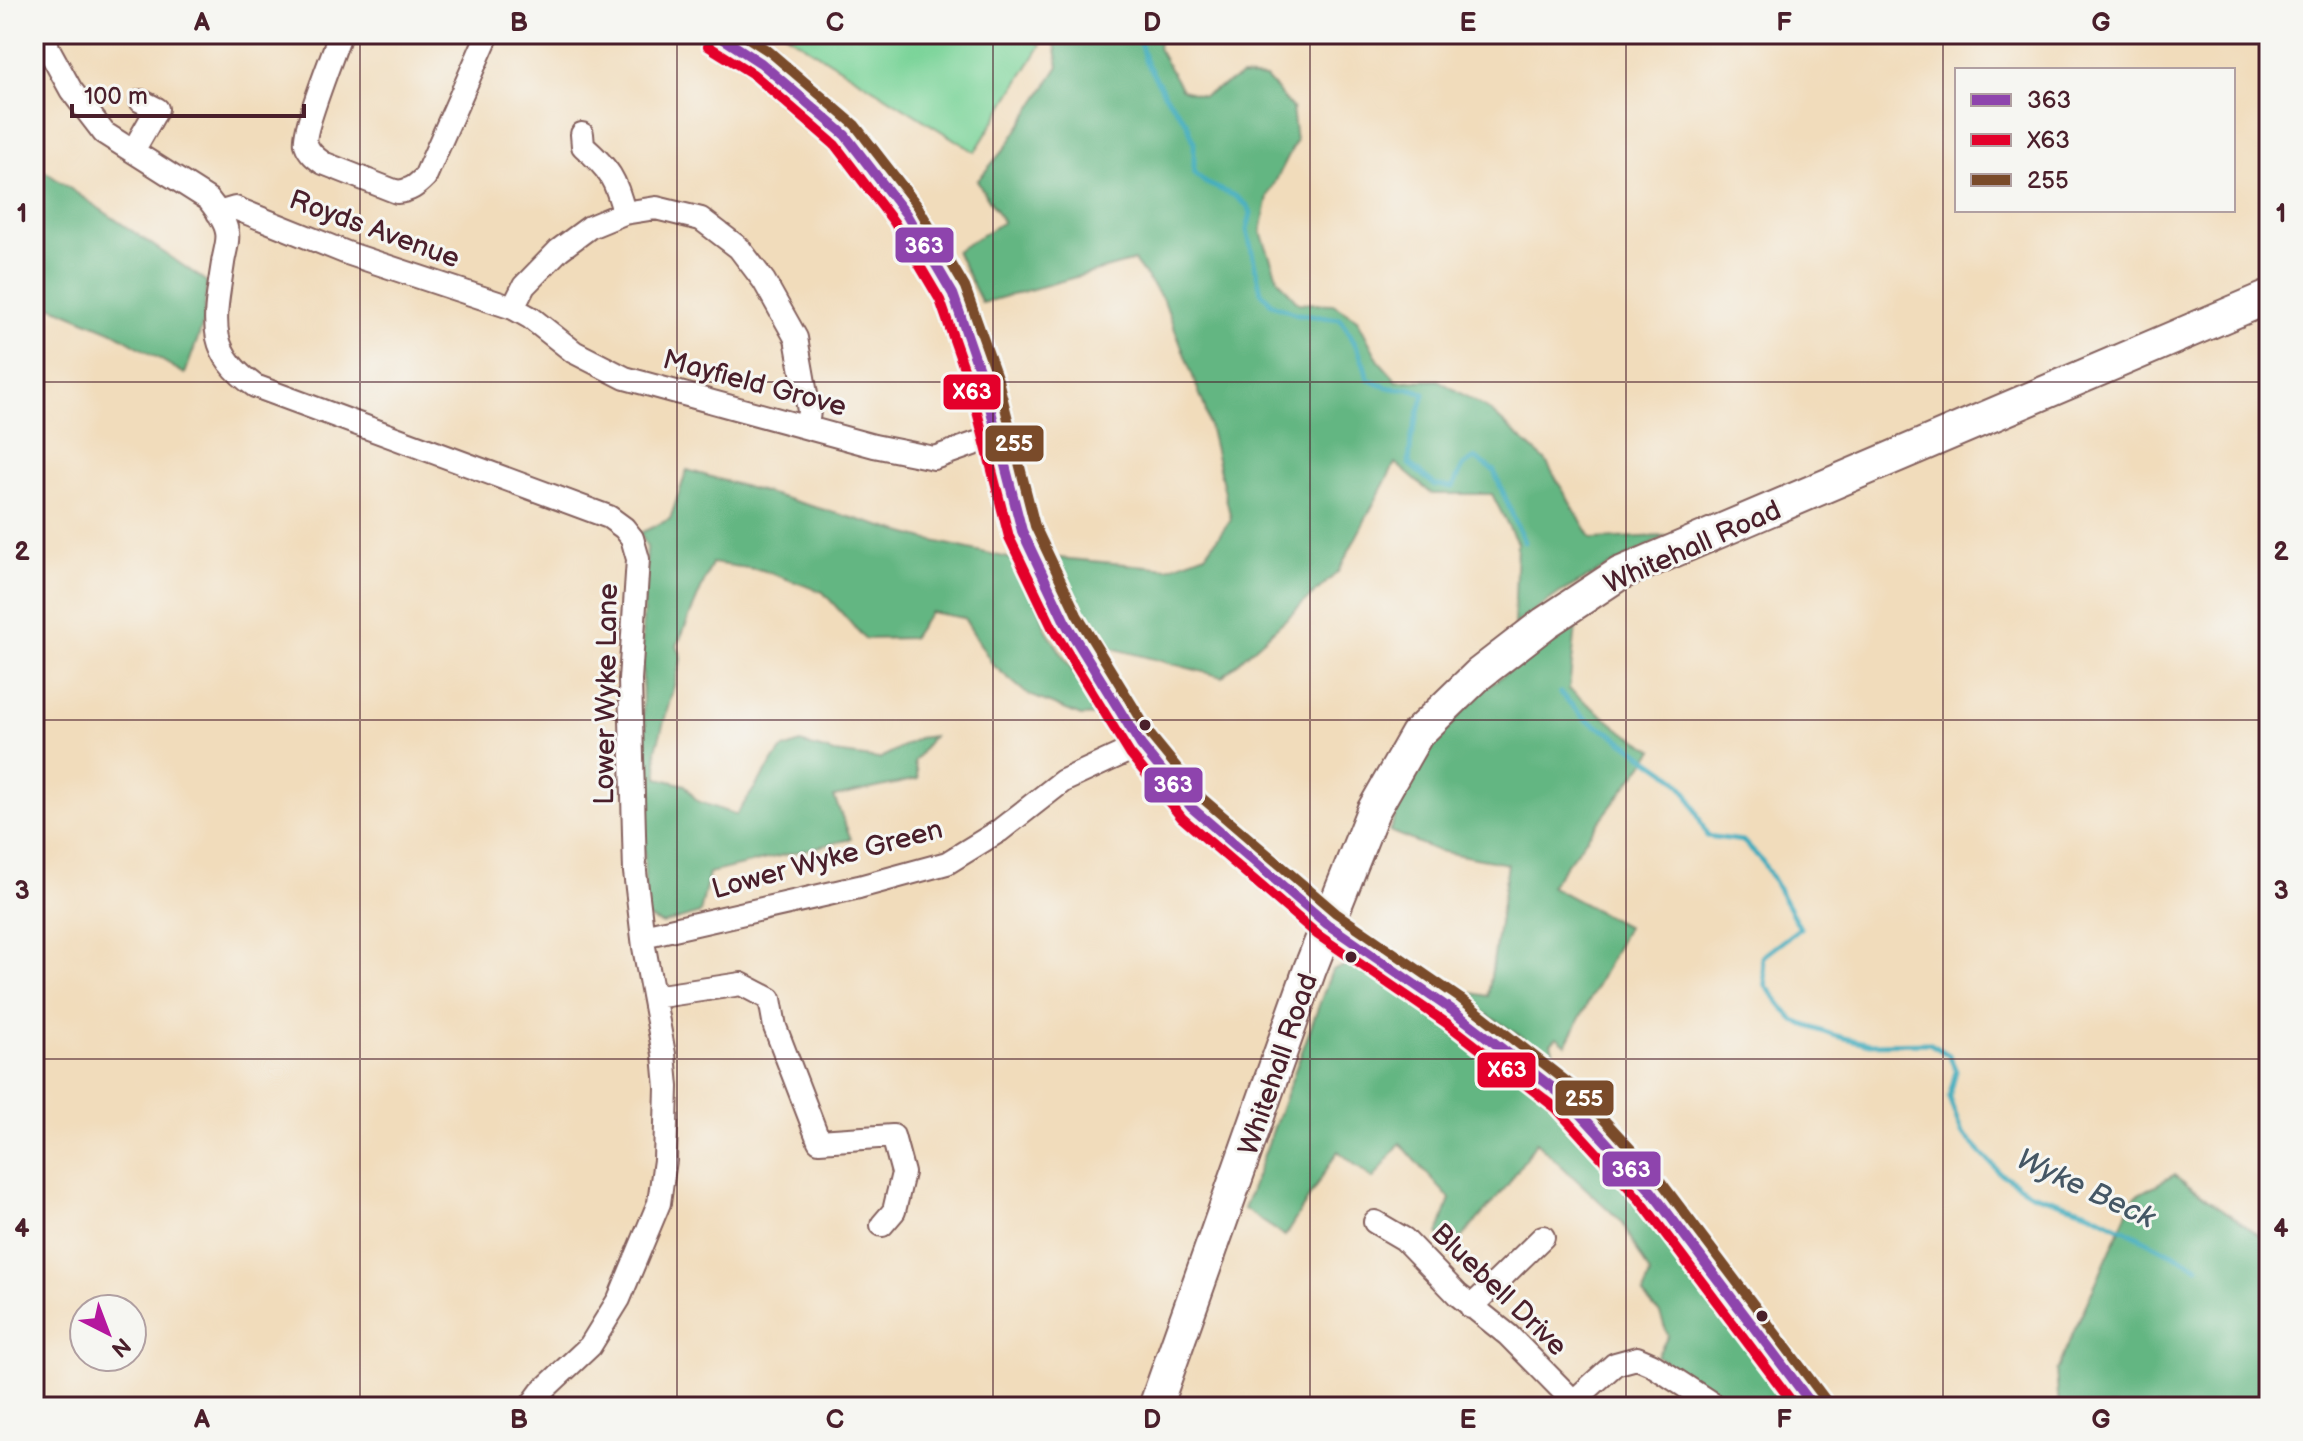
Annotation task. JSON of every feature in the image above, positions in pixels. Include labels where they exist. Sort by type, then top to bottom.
[{"type":"highway","name":"Whitehall Road","points":[[1155,1407],[1327,924],[1373,811],[1417,734],[1479,674],[1545,623],[1619,574],[2269,297]]},
{"type":"main road","points":[[716,34],[761,63],[845,135],[906,214],[953,294],[984,384],[1022,531],[1065,622],[1141,745],[1192,808],[1327,924],[1453,1011],[1566,1098],[1651,1191],[1814,1407]]},
{"type":"street","points":[[45,34],[48,48],[71,90],[104,133],[208,199],[218,213]]},
{"type":"street","points":[[340,34],[305,138],[307,147],[323,163],[397,192],[407,191],[425,177],[488,34]]},
{"type":"street","points":[[133,151],[156,108]]},
{"type":"street","points":[[582,134],[583,146],[606,166],[619,192],[624,213]]},
{"type":"street","name":"Royds Avenue","points":[[218,213],[235,208],[347,253],[513,308]]},
{"type":"street","points":[[513,308],[524,286],[559,250],[590,227],[624,213],[656,208],[701,219],[739,248],[764,281],[796,338],[809,411],[807,427]]},
{"type":"street","name":"Lower Wyke Lane","points":[[218,213],[228,233],[214,321],[218,342],[239,375],[255,386],[609,517],[632,538],[638,559],[630,680],[635,872],[664,1054],[667,1087],[665,1160],[659,1203],[619,1299],[590,1346],[541,1392],[530,1407]]},
{"type":"street","name":"Mayfield Grove","points":[[513,308],[531,318],[574,352],[625,378],[874,446],[934,458],[996,436]]},
{"type":"street","name":"Lower Wyke Green","points":[[643,936],[859,887],[947,863],[999,831],[1063,781],[1141,745]]},
{"type":"street","points":[[654,997],[741,984],[770,999],[775,1027],[819,1141],[893,1136],[903,1173],[894,1211],[882,1225]]},
{"type":"street","name":"Bluebell Drive","points":[[1375,1222],[1404,1239],[1447,1285],[1508,1335],[1576,1404]]},
{"type":"street","points":[[1471,1307],[1543,1237]]},
{"type":"street","points":[[1576,1404],[1615,1364],[1637,1358],[1717,1407]]},
{"type":"green space","points":[[786,34],[1024,34],[1041,45],[975,152]]},
{"type":"green space","points":[[1051,34],[1160,34],[1158,48],[1182,90],[1204,96],[1241,76],[1266,78],[1292,108],[1296,141],[1268,196],[1261,232],[1278,279],[1298,303],[1333,304],[1357,319],[1379,361],[1397,381],[1438,380],[1489,410],[1545,460],[1592,539],[1666,536],[1561,592],[1514,625],[1517,543],[1492,494],[1432,494],[1395,463],[1338,572],[1222,677],[1092,643],[1047,557],[1168,568],[1206,554],[1231,519],[1205,408],[1164,301],[1134,261],[982,303],[956,251],[1003,222],[977,181],[1006,147],[1059,66]]},
{"type":"green space","points":[[34,164],[207,282],[203,324],[185,374],[115,333],[34,299]]},
{"type":"green space","points":[[687,470],[925,539],[1026,562],[1046,629],[1101,715],[1081,716],[1027,694],[993,665],[964,618],[930,612],[912,638],[865,639],[823,592],[762,570],[712,563],[677,646],[682,657],[656,750],[658,778],[685,785],[697,801],[736,815],[781,750],[800,743],[835,753],[879,759],[918,738],[933,736],[914,762],[918,779],[834,797],[851,839],[709,873],[700,913],[663,924],[645,917],[642,633],[647,547],[640,533],[670,519]]},
{"type":"green space","points":[[1577,619],[1569,689],[1621,730],[1654,750],[1550,886],[1627,927],[1566,1045],[1557,1037],[1551,1043],[1553,1050],[1548,1060],[1525,1039],[1452,992],[1453,986],[1463,986],[1463,991],[1488,996],[1508,864],[1438,851],[1389,831],[1422,758],[1477,695]]},
{"type":"green space","points":[[1353,964],[1387,984],[1537,1089],[1588,1137],[1643,1203],[1678,1251],[1694,1281],[1716,1303],[1794,1407],[1732,1407],[1657,1356],[1668,1336],[1660,1314],[1643,1295],[1650,1274],[1622,1222],[1536,1142],[1507,1186],[1452,1249],[1438,1234],[1450,1199],[1400,1143],[1373,1179],[1338,1151],[1285,1236],[1244,1209],[1332,970]]},
{"type":"green space","points":[[2174,1175],[2269,1245],[2269,1407],[2059,1407],[2056,1371],[2135,1196]]},
{"type":"waterway","name":"Wyke Beck","points":[[1138,34],[1145,60],[1164,93],[1187,123],[1194,142],[1194,173],[1248,206],[1251,213],[1247,230],[1261,292],[1272,304],[1297,314],[1340,319],[1357,347],[1368,379],[1386,387],[1412,389],[1424,394],[1411,439],[1409,464],[1435,485],[1453,487],[1463,466],[1475,458],[1494,471],[1524,542]]},
{"type":"waterway","name":"Wyke Beck","points":[[1560,693],[1585,719],[1675,778],[1688,794],[1707,836],[1743,841],[1763,862],[1800,928],[1762,957],[1766,986],[1794,1021],[1869,1044],[1929,1043],[1949,1055],[1956,1071],[1949,1098],[1962,1133],[2001,1174],[2031,1193],[2090,1212],[2198,1267]]},
{"type":"transit line","name":"363","points":[[716,34],[761,63],[845,135],[906,214],[953,294],[984,384],[1022,531],[1065,622],[1141,745],[1192,808],[1327,924],[1453,1011],[1566,1098],[1651,1191],[1814,1407]]},
{"type":"transit line","name":"255","points":[[742,34],[770,52],[855,125],[917,205],[965,287],[998,380],[1035,526],[1077,615],[1152,737],[1202,798],[1336,913],[1461,999],[1575,1088],[1662,1183],[1825,1399]]},
{"type":"transit line","name":"X63","points":[[708,46],[753,74],[835,145],[894,222],[940,300],[971,388],[1009,537],[1053,629],[1130,754],[1182,818],[1318,935],[1445,1022],[1556,1108],[1640,1200],[1796,1407]]}]
